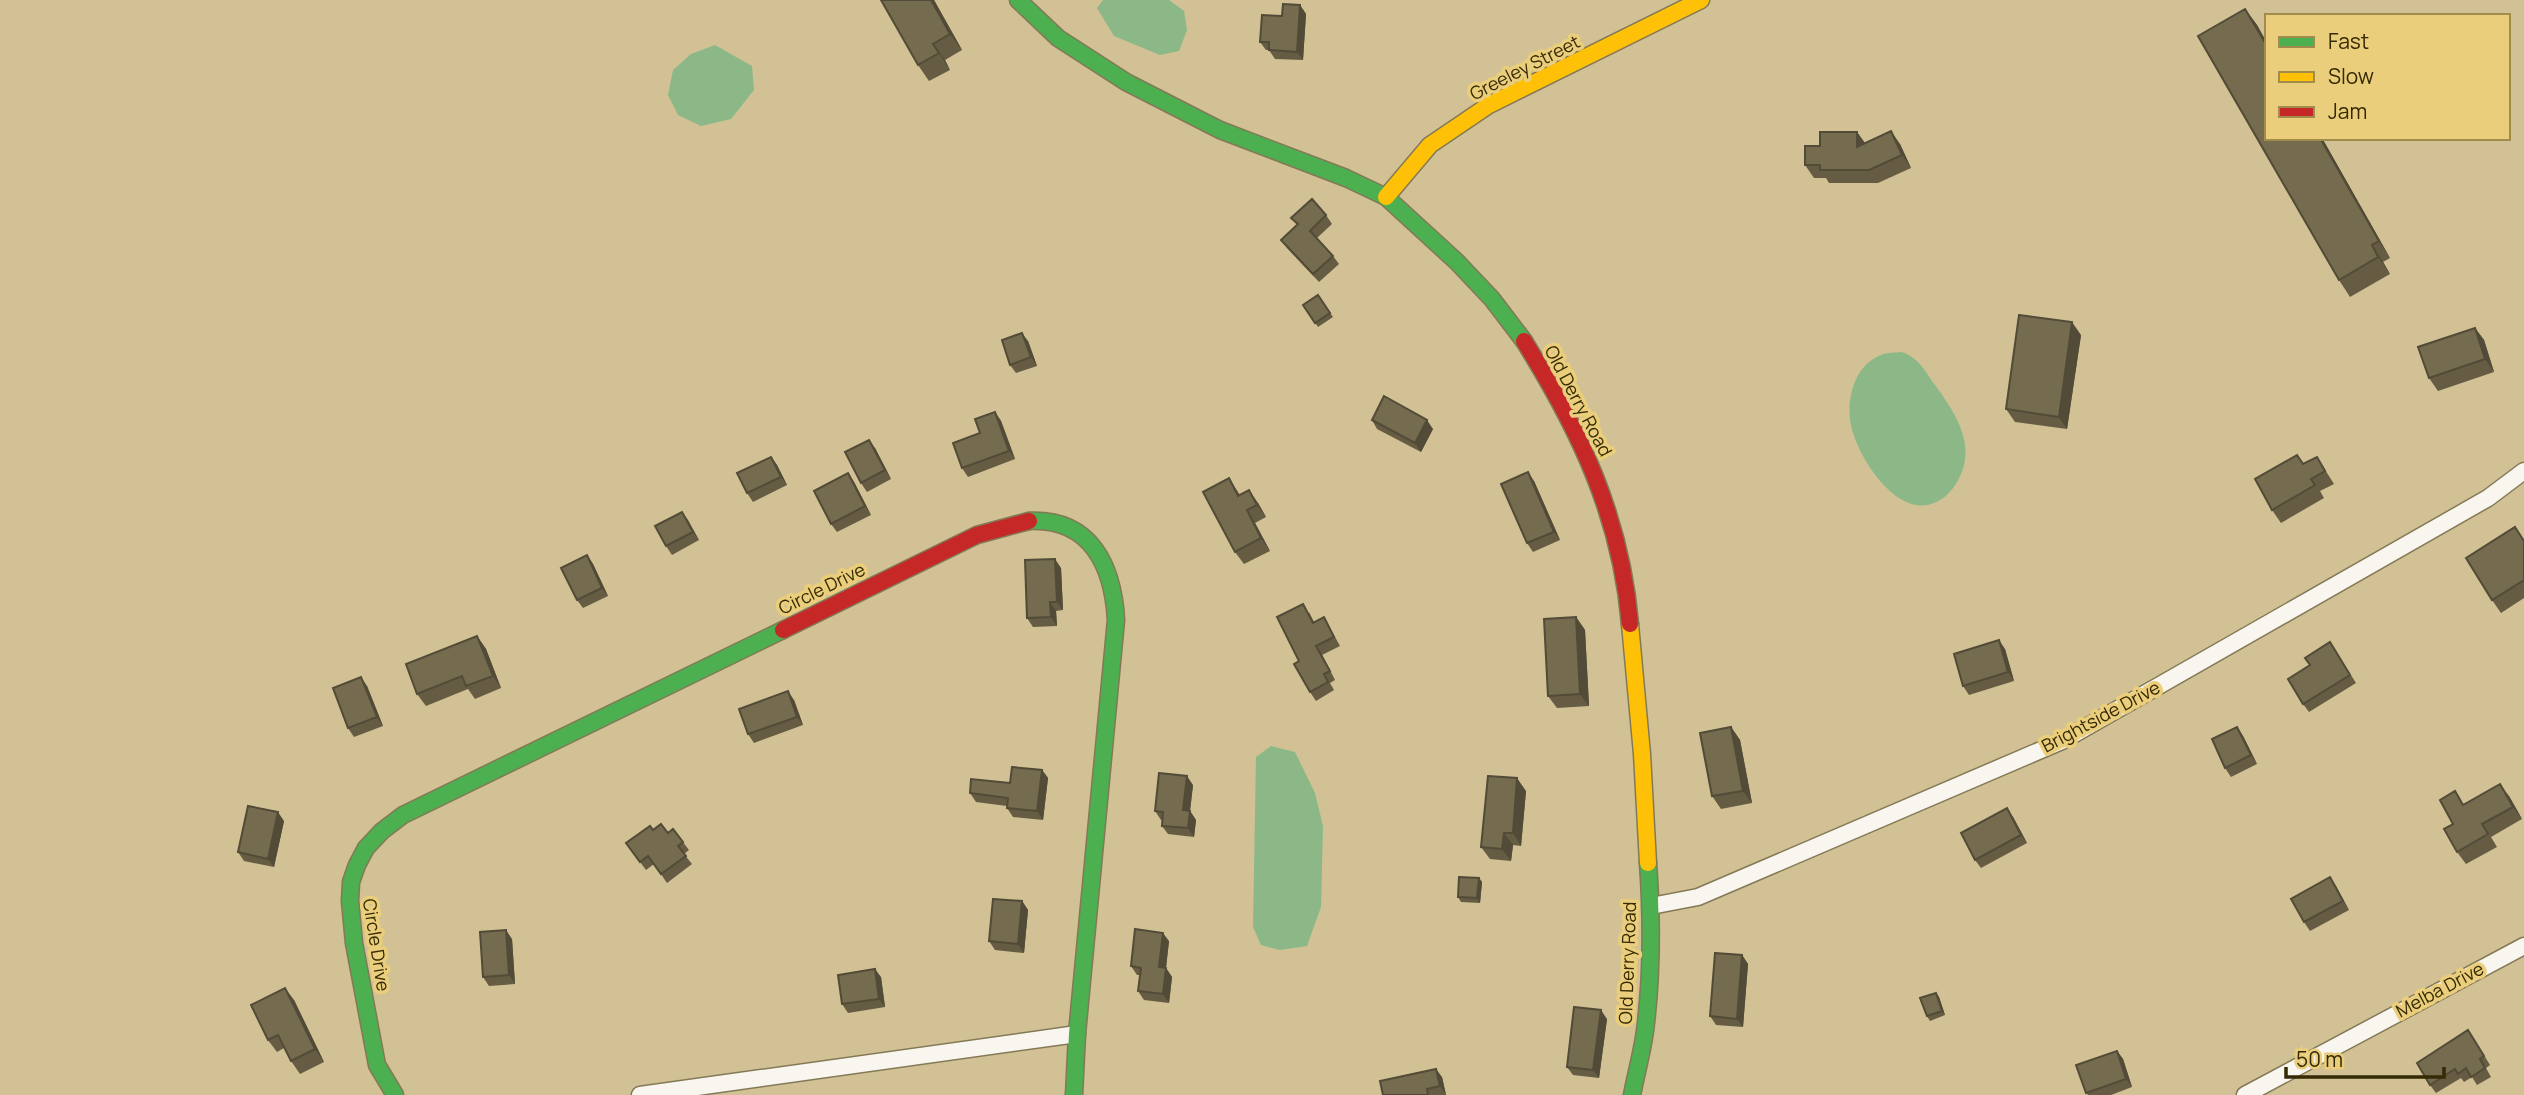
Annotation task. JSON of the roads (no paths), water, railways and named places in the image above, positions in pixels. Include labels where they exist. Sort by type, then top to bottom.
[{"type":"street","name":"Old Derry Road","points":[[1018,0],[1058,38],[1126,82],[1220,130],[1346,178],[1386,197],[1492,299],[1549,381],[1592,467],[1609,513],[1622,560],[1629,608],[1642,754],[1651,906],[1645,1032],[1632,1095]]},
{"type":"street","name":"Greeley Street","points":[[1386,197],[1430,145],[1489,105],[1701,0]]},
{"type":"street","name":"Brightside Drive","points":[[1651,906],[1698,897],[2062,741],[2488,498],[2524,471]]},
{"type":"street","name":"Circle Drive","points":[[395,1095],[377,1065],[350,919],[349,893],[354,869],[366,847],[382,829],[402,815],[977,535],[1028,521],[1054,522],[1079,532],[1096,550],[1108,571],[1116,620],[1077,1034],[1074,1095]]},
{"type":"street","name":"Melba Drive","points":[[2245,1095],[2524,946]]},
{"type":"street","points":[[640,1095],[1077,1034]]}]
